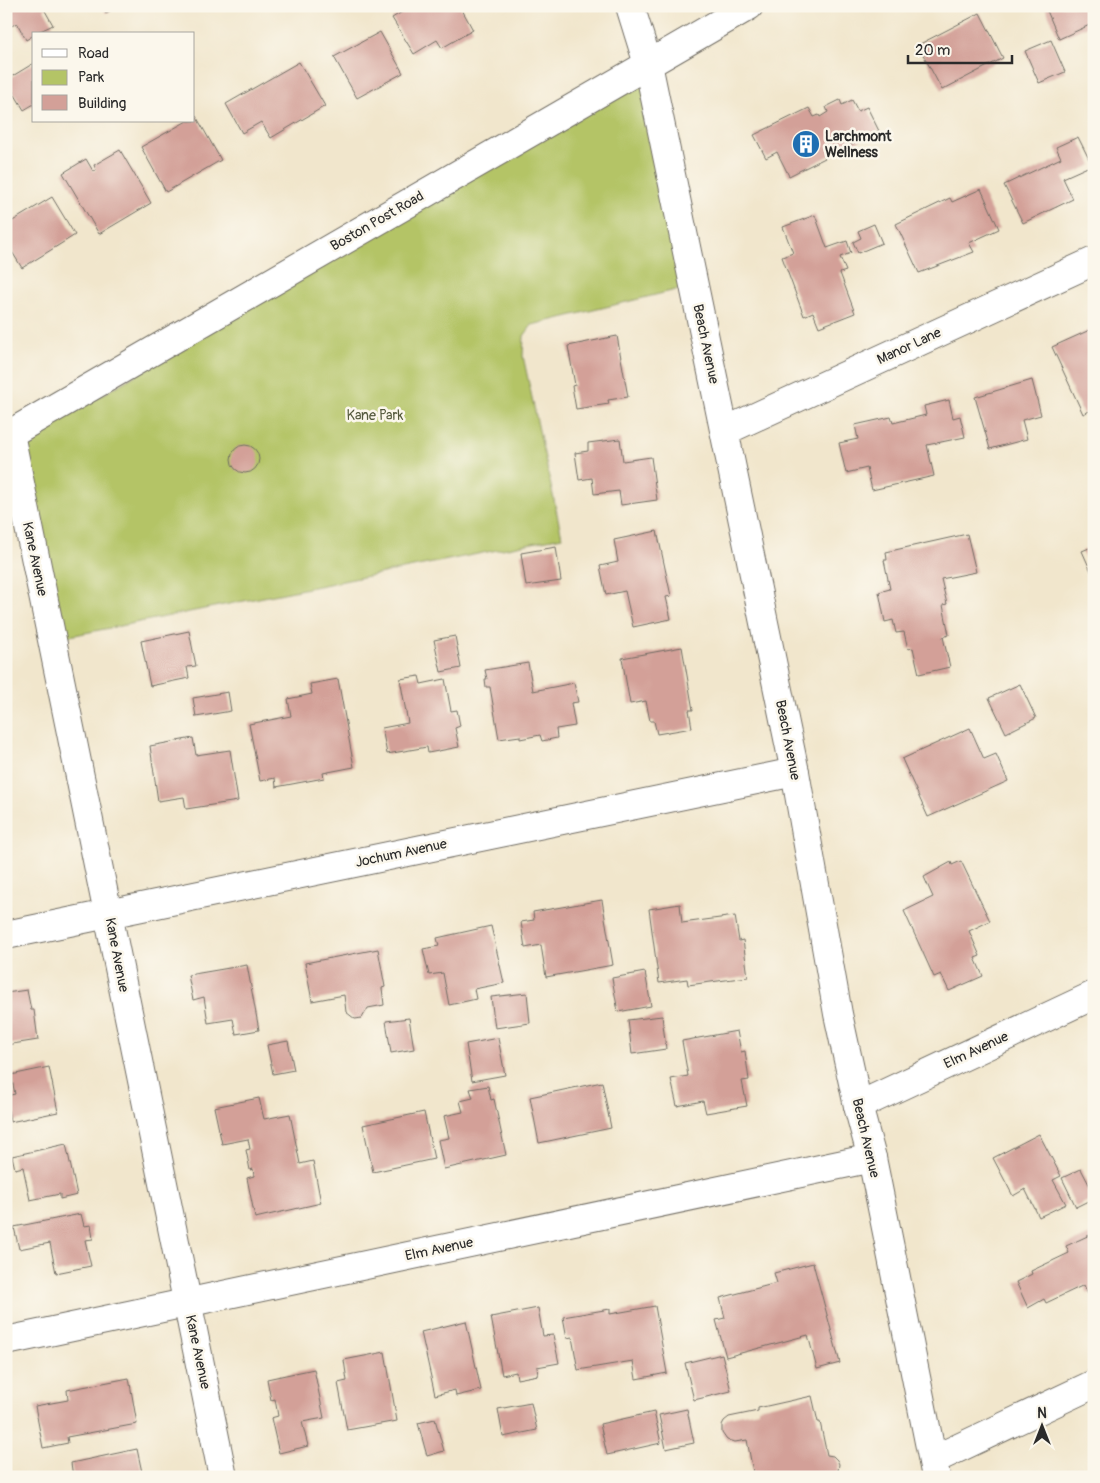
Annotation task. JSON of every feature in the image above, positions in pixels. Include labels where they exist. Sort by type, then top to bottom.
[{"type":"street","name":"Beach Avenue","points":[[630,6],[648,64],[795,772],[838,1014],[858,1106],[872,1158],[935,1469]]},
{"type":"street","name":"Boston Post Road","points":[[8,435],[749,6]]},
{"type":"street","name":"Manor Lane","points":[[724,431],[1094,261]]},
{"type":"street","name":"Kane Avenue","points":[[8,435],[109,913],[223,1477]]},
{"type":"street","name":"Jochum Avenue","points":[[6,934],[795,772]]},
{"type":"street","name":"Elm Avenue","points":[[858,1106],[1094,995]]},
{"type":"street","name":"Elm Avenue","points":[[6,1341],[872,1158]]},
{"type":"street","points":[[935,1469],[1094,1384]]},
{"type":"green space","name":"Kane Park","points":[[642,74],[684,288],[532,325],[524,336],[523,356],[562,537],[65,637],[23,442]]},
{"type":"building","points":[[6,6],[46,6],[44,9],[53,25],[38,32],[32,32],[32,36],[26,40],[17,23],[6,29]]},
{"type":"building","points":[[102,6],[119,6],[106,13]]},
{"type":"building","points":[[412,6],[460,6],[473,30],[442,48],[437,40],[414,54],[392,18]]},
{"type":"building","points":[[1045,6],[1094,6],[1094,23],[1059,39]]},
{"type":"building","points":[[980,13],[1003,58],[942,90],[918,45]]},
{"type":"building","points":[[380,32],[403,73],[357,98],[334,57]]},
{"type":"building","points":[[1051,40],[1065,72],[1039,83],[1025,51]]},
{"type":"building","points":[[299,62],[325,106],[271,138],[261,122],[242,133],[226,104]]},
{"type":"building","points":[[32,64],[32,105],[24,110],[6,80]]},
{"type":"building","name":"Larchmont Wellness","points":[[840,100],[842,105],[852,100],[858,111],[867,107],[879,131],[789,176],[777,152],[766,158],[754,135],[809,108],[814,117],[819,115],[820,117],[828,112],[826,107]]},
{"type":"building","points":[[195,116],[221,160],[166,192],[141,147],[185,122],[195,122]]},
{"type":"building","points":[[1078,137],[1092,165],[1063,178],[1073,199],[1023,223],[1004,185],[1061,158],[1056,147]]},
{"type":"building","points":[[120,150],[151,203],[99,234],[63,173],[86,159],[93,171],[96,170],[94,165]]},
{"type":"building","points":[[981,189],[999,229],[969,243],[974,252],[919,273],[896,224],[950,198],[952,202]]},
{"type":"building","points":[[52,197],[75,235],[22,268],[6,242],[6,225]]},
{"type":"building","points":[[815,215],[827,248],[847,241],[851,253],[840,257],[846,271],[840,273],[855,313],[819,327],[813,312],[804,316],[782,257],[793,253],[783,227]]},
{"type":"building","points":[[874,224],[882,243],[858,253],[853,242],[861,238],[858,231]]},
{"type":"building","points":[[1094,328],[1094,409],[1083,414],[1052,347]]},
{"type":"building","points":[[617,336],[628,397],[608,400],[609,404],[576,409],[572,386],[575,385],[568,346]]},
{"type":"building","points":[[1032,380],[1041,415],[1022,420],[1027,439],[990,449],[975,397]]},
{"type":"building","points":[[949,400],[953,418],[960,416],[965,437],[927,445],[934,476],[872,490],[867,468],[846,473],[839,443],[858,439],[855,425],[891,417],[893,423],[926,415],[924,406]]},
{"type":"building","points":[[620,439],[623,461],[651,457],[657,500],[621,505],[619,491],[594,494],[592,478],[579,480],[575,453],[588,451],[588,443]]},
{"type":"building","points":[[245,445],[255,449],[259,459],[255,469],[245,473],[235,469],[231,459],[235,449]]},
{"type":"building","points":[[657,531],[671,596],[666,597],[671,619],[633,627],[625,591],[606,595],[600,566],[618,562],[614,540]]},
{"type":"building","points":[[967,534],[976,572],[941,579],[947,604],[943,605],[949,635],[943,637],[950,667],[919,674],[913,648],[908,649],[904,632],[896,633],[893,620],[885,622],[879,592],[890,589],[884,560],[887,560],[886,552]]},
{"type":"building","points":[[1094,546],[1094,578],[1082,551]]},
{"type":"building","points":[[556,547],[561,581],[526,586],[521,553]]},
{"type":"building","points":[[189,631],[196,666],[187,667],[189,678],[150,686],[141,641]]},
{"type":"building","points":[[455,636],[461,668],[441,672],[434,640]]},
{"type":"building","points":[[682,647],[693,710],[689,710],[692,728],[657,734],[654,721],[650,721],[646,701],[630,704],[622,658]]},
{"type":"building","points":[[528,663],[533,691],[574,683],[578,702],[571,703],[575,726],[556,729],[557,738],[542,741],[540,735],[520,739],[520,736],[499,739],[490,687],[486,687],[485,670]]},
{"type":"building","points":[[419,676],[421,684],[445,679],[451,711],[457,710],[460,726],[455,728],[459,747],[428,753],[427,747],[387,754],[382,728],[408,723],[400,679]]},
{"type":"building","points":[[338,679],[354,767],[323,773],[324,778],[276,787],[275,778],[260,781],[249,724],[291,716],[288,699],[312,694],[310,684]]},
{"type":"building","points":[[1020,684],[1036,718],[1006,733],[989,698]]},
{"type":"building","points":[[228,692],[231,711],[196,717],[193,698]]},
{"type":"building","points":[[970,728],[984,759],[996,754],[1008,781],[928,817],[902,759]]},
{"type":"building","points":[[193,738],[196,755],[230,750],[238,801],[186,809],[184,797],[158,801],[150,746]]},
{"type":"building","points":[[961,861],[990,921],[969,931],[980,956],[975,958],[983,976],[949,991],[941,974],[934,977],[904,911],[933,897],[924,877],[951,862],[952,865]]},
{"type":"building","points":[[602,900],[613,965],[546,977],[541,945],[525,948],[521,922],[534,920],[533,912]]},
{"type":"building","points":[[680,904],[682,923],[735,916],[739,941],[743,940],[748,977],[688,985],[687,979],[659,983],[649,909]]},
{"type":"building","points":[[491,926],[504,983],[474,989],[476,999],[449,1005],[443,973],[429,975],[423,949],[439,946],[437,938]]},
{"type":"building","points":[[378,949],[385,987],[382,988],[384,1005],[368,1008],[362,1018],[355,1019],[346,1012],[344,995],[312,1001],[305,963]]},
{"type":"building","points":[[247,965],[259,1030],[236,1034],[233,1019],[208,1023],[204,997],[193,1000],[188,975]]},
{"type":"building","points":[[645,972],[651,1006],[618,1012],[612,978]]},
{"type":"building","points":[[27,990],[31,1010],[34,1010],[38,1040],[6,1045],[6,993]]},
{"type":"building","points":[[527,993],[530,1023],[495,1028],[491,997]]},
{"type":"building","points":[[662,1016],[666,1049],[632,1054],[628,1020]]},
{"type":"building","points":[[409,1018],[414,1049],[391,1053],[386,1021]]},
{"type":"building","points":[[737,1031],[741,1052],[745,1051],[749,1080],[742,1081],[747,1106],[706,1113],[703,1101],[677,1106],[671,1079],[688,1076],[682,1041]]},
{"type":"building","points":[[498,1038],[505,1075],[472,1081],[466,1044]]},
{"type":"building","points":[[288,1041],[294,1070],[273,1074],[267,1045]]},
{"type":"building","points":[[49,1067],[58,1112],[10,1122],[6,1096],[15,1094],[11,1075]]},
{"type":"building","points":[[602,1082],[611,1128],[539,1143],[530,1097]]},
{"type":"building","points":[[488,1086],[491,1100],[494,1099],[506,1155],[444,1169],[438,1140],[449,1138],[444,1116],[463,1112],[460,1101],[473,1098],[470,1089]]},
{"type":"building","points":[[259,1098],[264,1119],[290,1114],[300,1164],[313,1161],[321,1203],[255,1218],[247,1178],[254,1176],[253,1169],[250,1170],[246,1150],[250,1149],[248,1139],[222,1144],[214,1107]]},
{"type":"building","points":[[424,1112],[434,1159],[373,1172],[363,1125]]},
{"type":"building","points":[[1039,1134],[1061,1176],[1053,1180],[1066,1204],[1039,1217],[1025,1189],[1013,1196],[993,1158]]},
{"type":"building","points":[[66,1144],[77,1195],[60,1199],[60,1194],[30,1200],[23,1167],[15,1169],[12,1156]]},
{"type":"building","points":[[1081,1169],[1094,1194],[1094,1198],[1076,1207],[1062,1178]]},
{"type":"building","points":[[81,1214],[84,1226],[91,1225],[93,1239],[85,1240],[91,1266],[56,1273],[50,1243],[19,1249],[14,1227]]},
{"type":"building","points":[[1094,1233],[1094,1291],[1088,1294],[1084,1285],[1046,1303],[1044,1299],[1028,1308],[1016,1282],[1032,1274],[1031,1271],[1069,1253],[1066,1246]]},
{"type":"building","points":[[813,1263],[840,1363],[817,1369],[808,1335],[726,1357],[716,1320],[725,1318],[720,1298],[777,1283],[774,1273]]},
{"type":"building","points":[[655,1306],[667,1373],[636,1379],[633,1361],[578,1370],[572,1337],[567,1338],[563,1317],[610,1309],[610,1314]]},
{"type":"building","points":[[538,1308],[543,1336],[553,1335],[559,1363],[537,1367],[538,1375],[517,1379],[516,1372],[502,1375],[491,1317]]},
{"type":"building","points":[[466,1321],[481,1390],[456,1396],[455,1390],[435,1395],[421,1332]]},
{"type":"building","points":[[385,1352],[397,1421],[347,1430],[338,1383],[347,1381],[344,1360]]},
{"type":"building","points":[[722,1354],[731,1391],[694,1400],[685,1363]]},
{"type":"building","points":[[314,1369],[324,1418],[302,1422],[308,1446],[279,1453],[271,1418],[278,1416],[275,1399],[271,1400],[267,1379]]},
{"type":"building","points":[[129,1378],[137,1424],[67,1437],[68,1443],[43,1448],[35,1406],[68,1400],[67,1390]]},
{"type":"building","points":[[812,1396],[827,1455],[833,1456],[839,1464],[836,1475],[833,1477],[754,1477],[747,1440],[735,1442],[727,1440],[722,1433],[724,1421],[729,1417],[758,1411],[758,1408]]},
{"type":"building","points":[[531,1403],[537,1430],[503,1437],[498,1409]]},
{"type":"building","points":[[687,1409],[694,1443],[666,1449],[659,1415]]},
{"type":"building","points":[[654,1412],[661,1443],[607,1455],[600,1424]]},
{"type":"building","points":[[435,1419],[444,1451],[427,1456],[418,1423]]},
{"type":"building","points":[[137,1449],[143,1477],[73,1477],[71,1463]]},
{"type":"place","name":"Larchmont Wellness","points":[[806,144]]}]
